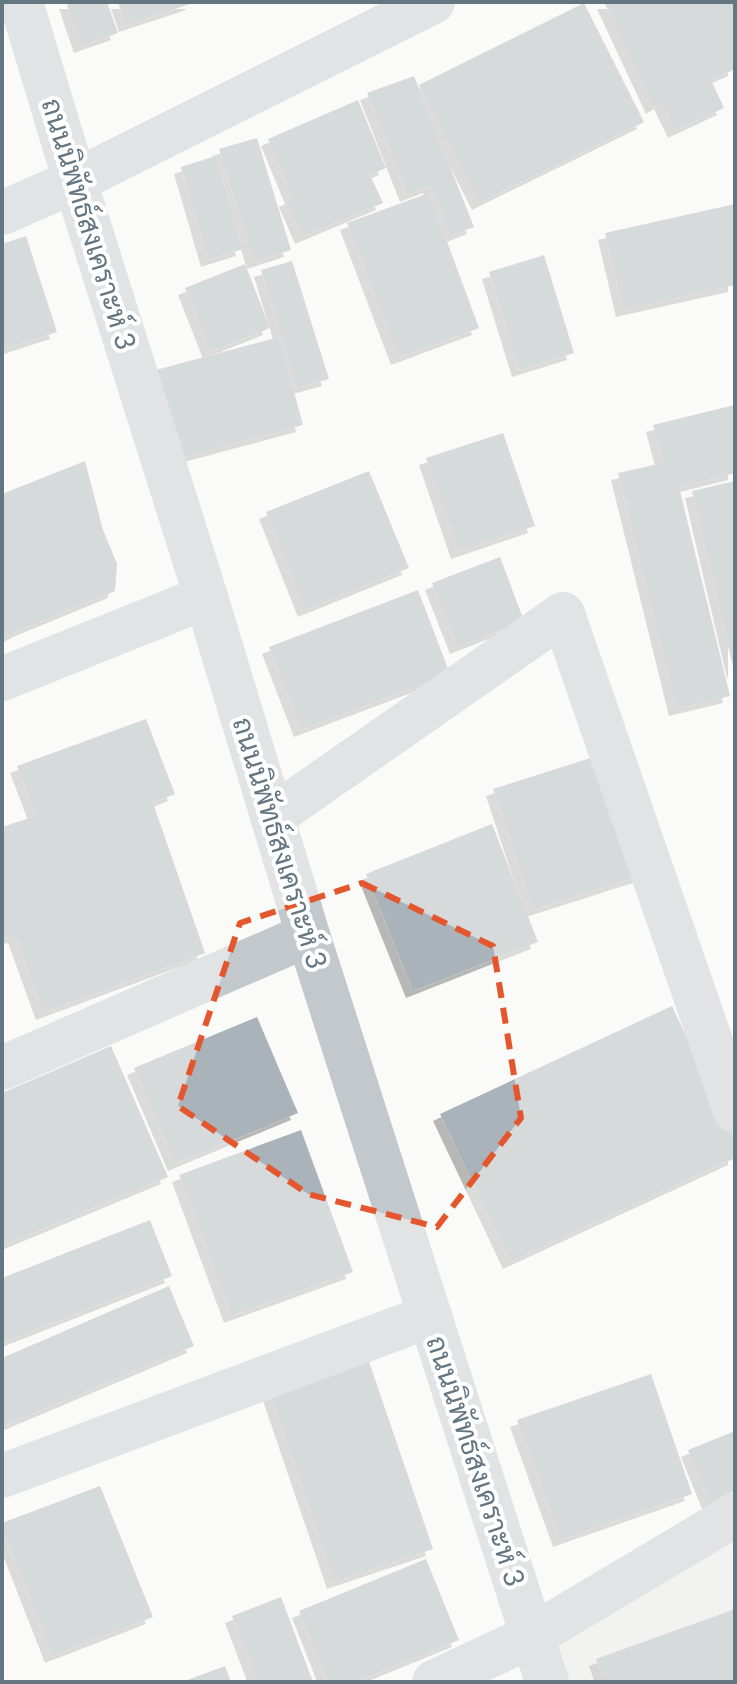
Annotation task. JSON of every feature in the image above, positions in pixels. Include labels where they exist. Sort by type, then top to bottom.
[{"type":"street","name":"ถนนนิพัทธ์สงเคราะห์ 3","points":[[21,2],[308,935],[547,1682]]},
{"type":"street","points":[[2,213],[75,181],[433,2]]},
{"type":"street","points":[[2,679],[206,597]]},
{"type":"street","points":[[272,817],[563,614],[735,1111]]},
{"type":"street","points":[[2,1068],[308,935]]},
{"type":"street","points":[[2,1476],[430,1316]]},
{"type":"street","points":[[434,1682],[532,1636],[735,1515]]},
{"type":"highlighted area","points":[[362,883],[493,946],[521,1118],[437,1227],[308,1194],[178,1106],[240,923]]},
{"type":"shaded area","points":[[735,1539],[735,1682],[541,1682],[530,1647]]},
{"type":"building","points":[[66,2],[107,2],[118,33],[81,46]]},
{"type":"building","points":[[118,2],[193,2],[193,3],[126,25]]},
{"type":"building","points":[[604,2],[735,2],[735,69],[711,80],[724,108],[675,131],[661,102],[653,107]]},
{"type":"building","points":[[584,3],[644,122],[479,203],[419,85]]},
{"type":"building","points":[[414,76],[474,227],[451,236],[430,186],[407,195],[367,93]]},
{"type":"building","points":[[358,100],[386,168],[370,175],[383,203],[302,237],[286,200],[292,197],[268,139]]},
{"type":"building","points":[[257,138],[291,250],[254,262],[219,149]]},
{"type":"building","points":[[216,156],[243,249],[208,260],[181,167]]},
{"type":"building","points":[[429,193],[479,328],[398,358],[347,223]]},
{"type":"building","points":[[735,204],[735,285],[623,310],[605,233]]},
{"type":"building","points":[[26,236],[57,332],[2,350],[2,244]]},
{"type":"building","points":[[544,255],[574,353],[519,370],[489,272]]},
{"type":"building","points":[[292,261],[329,379],[297,388],[261,270]]},
{"type":"building","points":[[245,264],[270,328],[210,352],[185,288]]},
{"type":"building","points":[[279,337],[303,425],[165,462],[141,374]]},
{"type":"building","points":[[735,405],[735,473],[679,487],[730,696],[676,709],[618,473],[663,463],[653,425]]},
{"type":"building","points":[[503,433],[535,526],[458,552],[426,458]]},
{"type":"building","points":[[85,461],[103,530],[117,564],[115,591],[2,640],[2,494]]},
{"type":"building","points":[[369,471],[409,568],[305,610],[266,512]]},
{"type":"building","points":[[735,481],[735,671],[734,671],[692,491]]},
{"type":"building","points":[[500,557],[524,621],[457,647],[432,583]]},
{"type":"building","points":[[418,590],[450,674],[301,730],[269,647]]},
{"type":"building","points":[[146,719],[175,794],[153,803],[205,953],[43,1013],[15,936],[2,939],[2,827],[36,816],[17,766]]},
{"type":"building","points":[[606,753],[646,874],[533,910],[493,789]]},
{"type":"building","points":[[492,824],[538,942],[413,991],[366,874]]},
{"type":"building","points":[[672,1006],[735,1140],[735,1158],[510,1262],[440,1114]]},
{"type":"building","points":[[257,1017],[298,1113],[175,1164],[134,1068]]},
{"type":"building","points":[[111,1046],[168,1177],[2,1246],[2,1093]]},
{"type":"building","points":[[301,1130],[353,1272],[231,1316],[179,1175]]},
{"type":"building","points":[[150,1220],[172,1276],[2,1343],[2,1278]]},
{"type":"building","points":[[169,1286],[194,1346],[2,1427],[2,1358]]},
{"type":"building","points":[[364,1347],[433,1549],[334,1582],[265,1379]]},
{"type":"building","points":[[651,1374],[692,1494],[560,1540],[517,1420]]},
{"type":"building","points":[[735,1431],[735,1491],[709,1502],[688,1450]]},
{"type":"building","points":[[100,1486],[153,1617],[52,1656],[2,1523]]},
{"type":"building","points":[[426,1559],[459,1640],[356,1682],[327,1682],[299,1611]]},
{"type":"building","points":[[281,1597],[313,1682],[257,1682],[232,1616]]},
{"type":"building","points":[[735,1609],[735,1682],[604,1682],[596,1659]]},
{"type":"building","points":[[225,1666],[231,1682],[182,1682]]}]
